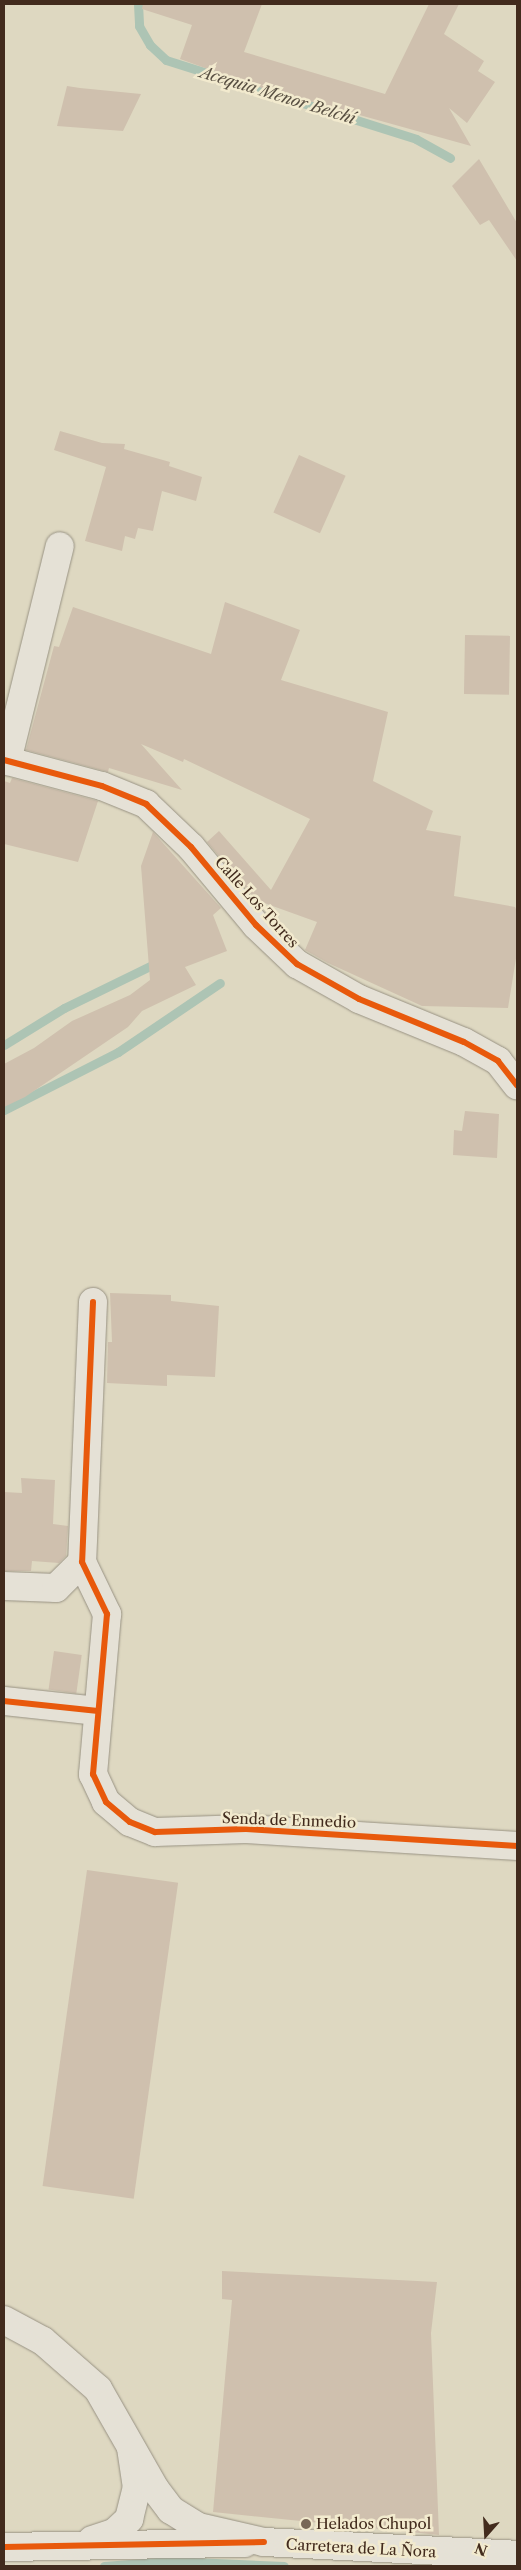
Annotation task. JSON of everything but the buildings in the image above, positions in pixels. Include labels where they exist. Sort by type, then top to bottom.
[{"type":"street","points":[[5,761],[60,546]]},
{"type":"street","name":"Calle Los Torres","points":[[5,761],[102,786],[146,804],[297,964],[359,999],[464,1042],[498,1061],[517,1085]]},
{"type":"street","points":[[4,1586],[56,1588],[82,1562],[93,1302]]},
{"type":"street","name":"Senda de Enmedio","points":[[82,1562],[107,1614],[97,1711],[93,1774],[106,1802],[130,1822],[155,1832],[246,1829],[517,1846]]},
{"type":"street","points":[[4,1701],[97,1711]]},
{"type":"street","name":"Carretera de La Ñora","points":[[4,2320],[43,2341],[73,2363],[98,2390],[171,2510],[204,2530],[264,2542],[517,2555]]},
{"type":"street","points":[[79,2544],[114,2533],[129,2520],[137,2488],[129,2440]]},
{"type":"street","points":[[4,2547],[79,2544],[264,2542]]},
{"type":"waterway","name":"Acequia Menor Belchí","points":[[138,4],[139,26],[150,45],[166,60],[416,139],[450,158]]},
{"type":"waterway","points":[[4,1045],[64,1008],[152,965]]},
{"type":"waterway","points":[[4,1110],[118,1052],[220,983]]},
{"type":"waterway","points":[[104,2566],[170,2561],[284,2566]]},
{"type":"cycle path","points":[[4,760],[102,786],[146,804],[191,847],[256,925],[297,964],[359,999],[464,1042],[498,1061],[517,1085]]},
{"type":"cycle path","points":[[93,1302],[82,1562],[107,1614],[93,1774],[106,1802],[130,1822],[155,1832],[246,1829],[517,1846]]},
{"type":"cycle path","points":[[4,1701],[97,1711]]},
{"type":"cycle path","points":[[4,2547],[264,2542]]},
{"type":"place","name":"Helados Chupol","points":[[306,2524]]}]
